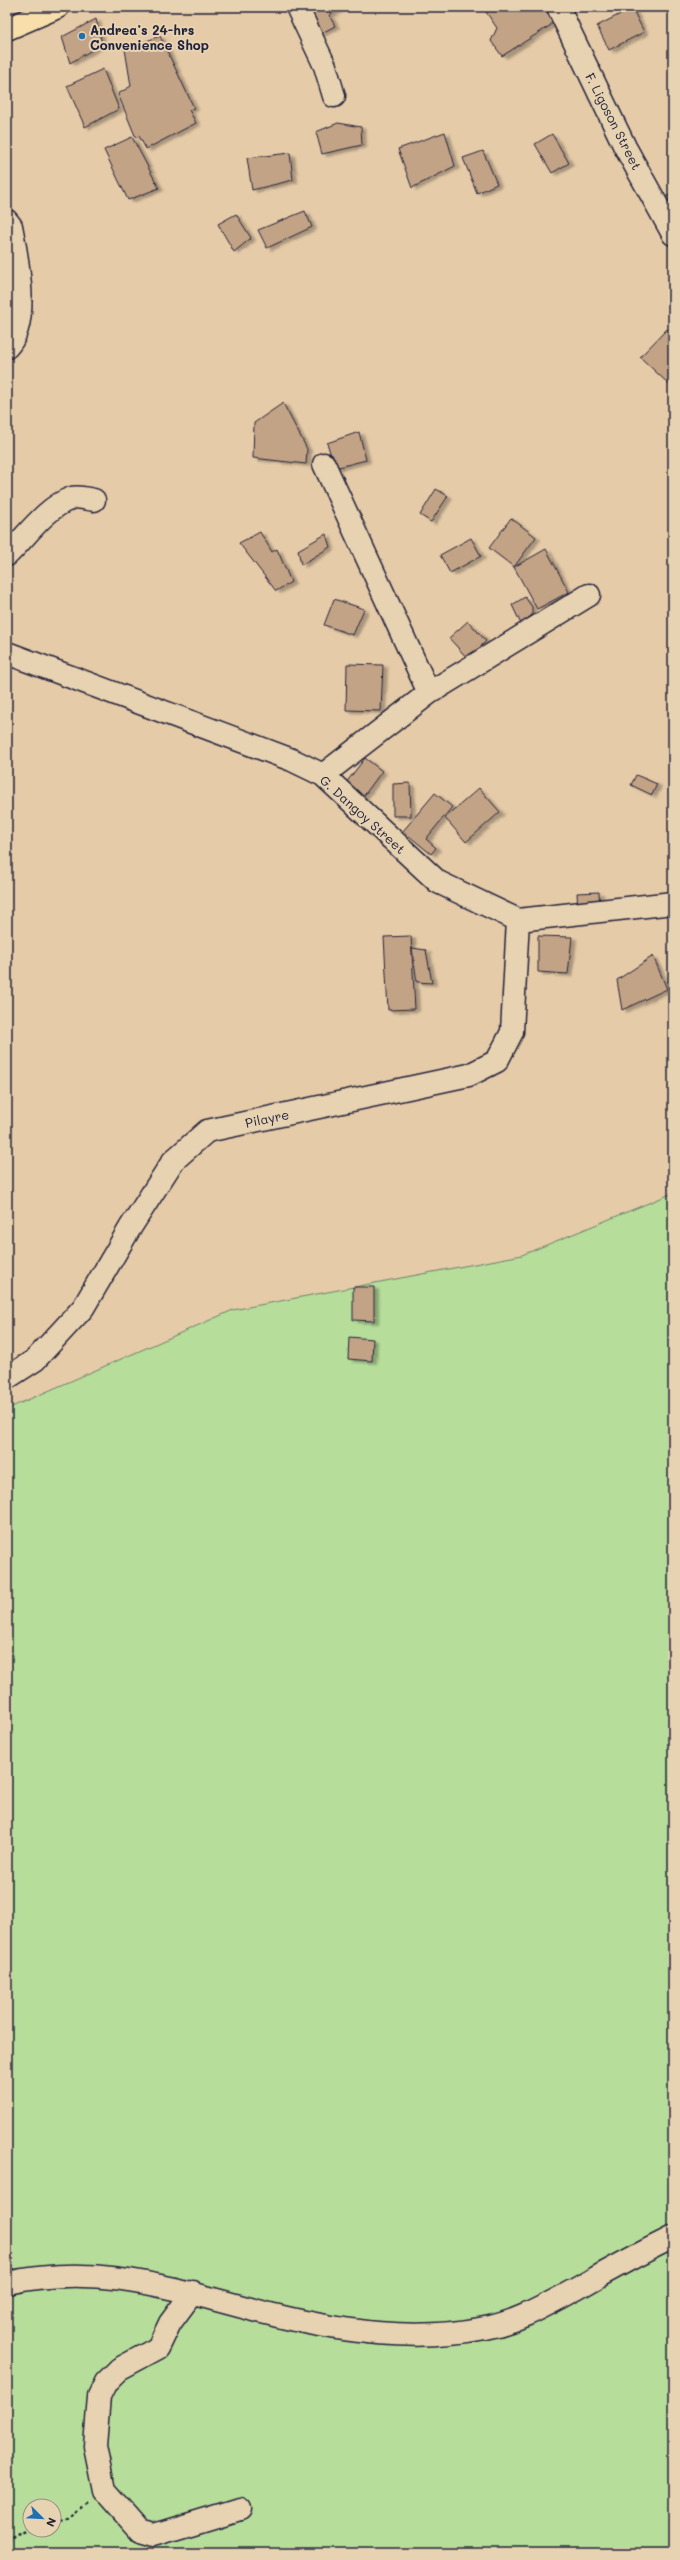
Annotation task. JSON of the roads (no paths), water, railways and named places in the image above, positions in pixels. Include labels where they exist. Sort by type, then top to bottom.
[{"type":"main road","points":[[7,29],[58,7]]},
{"type":"street","points":[[297,7],[325,66],[334,96]]},
{"type":"street","name":"F. Ligoson Street","points":[[558,7],[625,147],[673,234]]},
{"type":"street","points":[[7,221],[11,226],[20,273],[16,335],[7,347]]},
{"type":"street","points":[[324,464],[429,693]]},
{"type":"street","points":[[7,555],[47,514],[62,504],[73,498],[94,500]]},
{"type":"street","points":[[323,775],[429,693],[589,595]]},
{"type":"street","name":"G. Dangoy Street","points":[[7,653],[292,760],[323,775],[438,882],[518,920]]},
{"type":"street","points":[[518,920],[673,903]]},
{"type":"street","name":"Pilayre","points":[[7,1378],[35,1360],[83,1308],[130,1228],[174,1161],[207,1131],[469,1075],[497,1061],[512,1032],[518,920]]},
{"type":"street","points":[[7,2283],[31,2278],[101,2277],[133,2279],[193,2292],[277,2316],[373,2334],[404,2335],[485,2328],[525,2316],[673,2237]]},
{"type":"street","points":[[193,2292],[170,2323],[158,2348],[119,2370],[106,2382],[99,2396],[95,2446],[104,2490],[140,2531],[154,2534],[240,2509]]},
{"type":"place","name":"Andrea’s 24-hrs Convenience Shop","points":[[82,36]]}]
